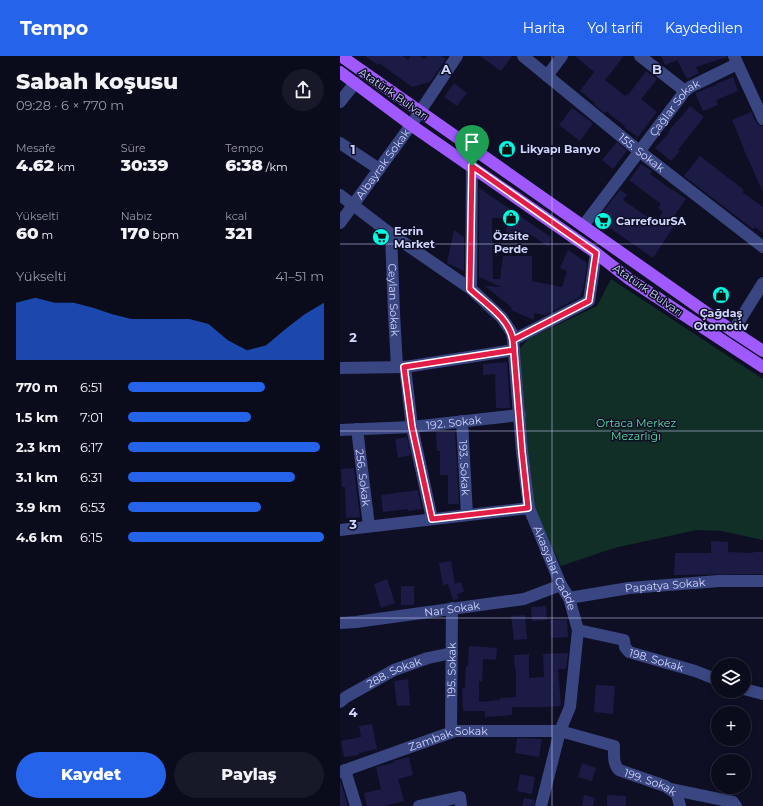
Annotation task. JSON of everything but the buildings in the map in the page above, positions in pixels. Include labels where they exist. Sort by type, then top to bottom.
[{"type":"main road","name":"Atatürk Bulvarı","points":[[341,56],[763,352]]},
{"type":"main road","name":"Atatürk Bulvarı","points":[[340,72],[411,124],[596,253],[629,279],[763,367]]},
{"type":"street","name":"Albayrak Sokak","points":[[340,223],[411,124],[457,56]]},
{"type":"street","name":"155. Sokak","points":[[524,56],[639,151],[763,246]]},
{"type":"street","points":[[547,76],[562,56]]},
{"type":"street","points":[[640,56],[685,91]]},
{"type":"street","points":[[736,60],[763,120]]},
{"type":"street","name":"Çağlar Sokak","points":[[583,226],[685,91],[736,60]]},
{"type":"street","points":[[340,102],[355,83]]},
{"type":"street","points":[[340,143],[379,169]]},
{"type":"street","points":[[470,289],[472,166]]},
{"type":"street","name":"Akasyalar Cadde","points":[[340,195],[391,234],[470,289],[502,318],[512,333],[528,508],[568,598],[578,630],[570,707],[560,731],[541,806]]},
{"type":"street","name":"Ceylan Sokak","points":[[391,234],[394,313],[401,367],[412,427],[432,519]]},
{"type":"street","points":[[340,368],[401,367],[514,345],[589,301],[596,253]]},
{"type":"street","points":[[734,332],[763,283]]},
{"type":"street","name":"192. Sokak","points":[[340,430],[412,427],[520,415]]},
{"type":"street","name":"193. Sokak","points":[[462,421],[467,515]]},
{"type":"street","name":"256. Sokak","points":[[357,429],[369,526]]},
{"type":"street","points":[[340,530],[528,508]]},
{"type":"street","name":"Papatya Sokak","points":[[568,598],[629,588],[719,581],[763,581]]},
{"type":"street","name":"Nar Sokak","points":[[340,623],[524,598],[561,585]]},
{"type":"street","name":"195. Sokak","points":[[451,732],[452,608]]},
{"type":"street","name":"198. Sokak","points":[[578,630],[624,640],[625,646],[629,652],[695,671],[711,677]]},
{"type":"street","name":"288. Sokak","points":[[340,702],[346,697],[394,670],[428,658],[452,653]]},
{"type":"street","points":[[751,691],[763,694]]},
{"type":"street","name":"Zambak Sokak","points":[[343,771],[455,731],[560,731]]},
{"type":"street","name":"199. Sokak","points":[[560,731],[614,746],[615,766],[619,770],[665,786],[677,794],[680,806]]},
{"type":"street","points":[[343,771],[356,806]]},
{"type":"street","points":[[670,789],[733,802],[736,806]]},
{"type":"street","points":[[419,806],[460,797],[461,806]]},
{"type":"green space","name":"Ortaca Merkez Mezarlığı","points":[[611,279],[763,379],[763,540],[721,531],[697,530],[614,548],[561,566],[533,509],[514,356],[528,339],[597,306]]},
{"type":"place","name":"Likyapı Banyo","points":[[507,149]]},
{"type":"place","name":"Özsite Perde","points":[[511,218]]},
{"type":"place","name":"CarrefourSA","points":[[603,221]]},
{"type":"place","name":"Ecrin Market","points":[[381,237]]},
{"type":"place","name":"Çağdaş Otomotiv","points":[[721,295]]},
{"type":"route","points":[[472,166],[470,289],[502,318],[512,333],[513,340],[520,415],[522,452],[528,508],[432,519],[412,427],[404,367],[514,350],[513,340],[589,301],[596,253],[472,166]]}]
